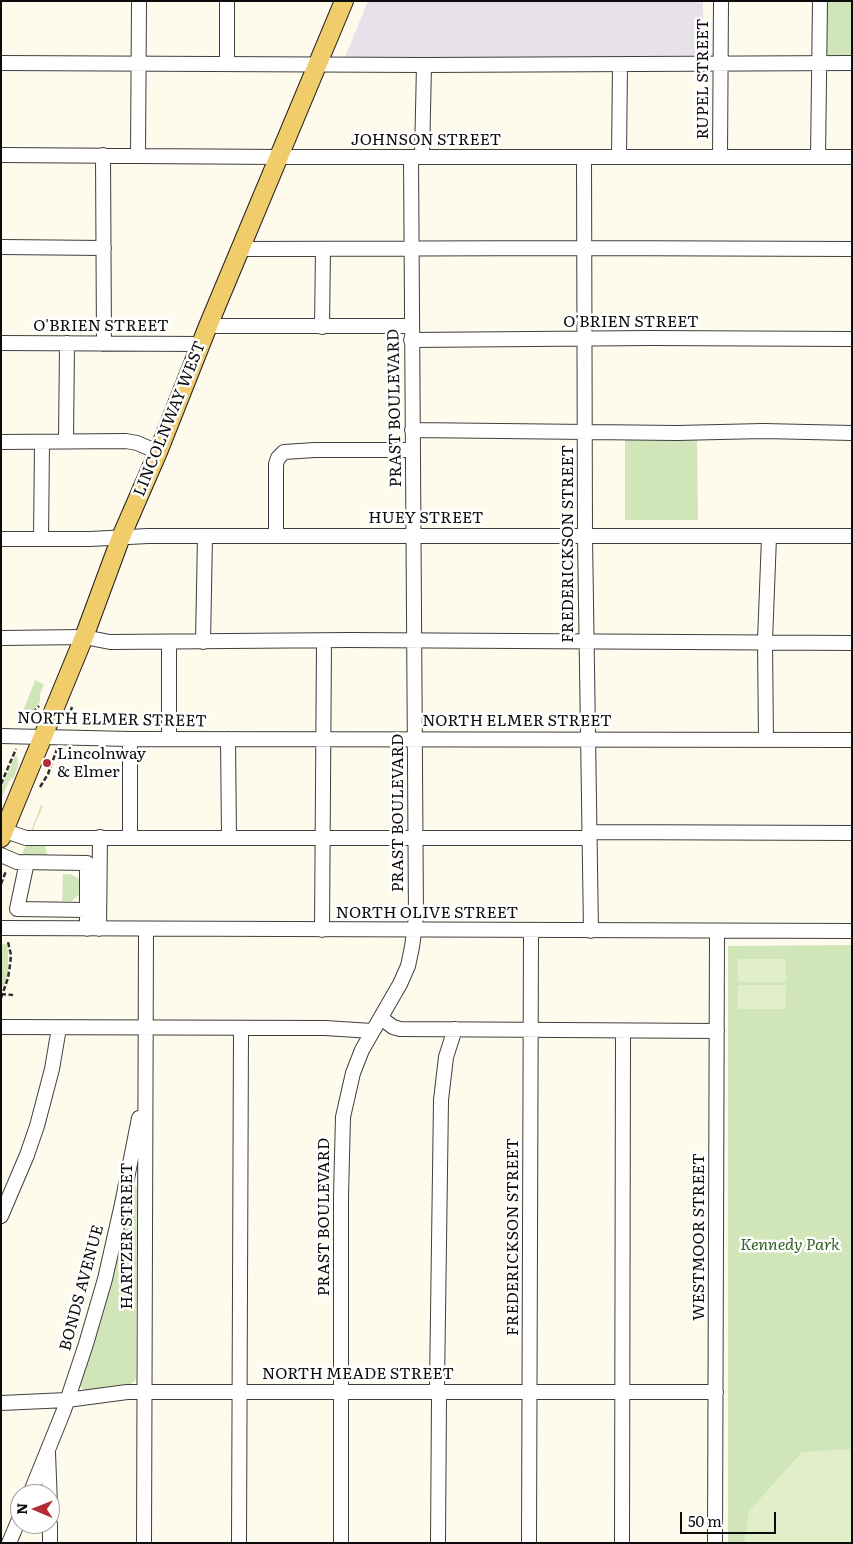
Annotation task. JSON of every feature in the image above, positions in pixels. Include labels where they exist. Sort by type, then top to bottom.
[{"type":"main road","name":"LINCOLNWAY WEST","points":[[3,835],[84,637],[121,537],[158,452],[208,326],[344,1]]},
{"type":"street","points":[[138,155],[139,1]]},
{"type":"street","points":[[227,1],[227,63]]},
{"type":"street","name":"RUPEL STREET","points":[[720,157],[721,1]]},
{"type":"street","points":[[818,157],[820,1]]},
{"type":"street","points":[[1,62],[424,65],[852,63]]},
{"type":"street","name":"PRAST BOULEVARD","points":[[341,1543],[341,1188],[343,1116],[353,1073],[372,1031],[400,984],[408,966],[414,930],[416,739],[411,248],[424,65]]},
{"type":"street","points":[[619,157],[620,65]]},
{"type":"street","points":[[103,154],[104,344]]},
{"type":"street","name":"JOHNSON STREET","points":[[1,155],[852,157]]},
{"type":"street","name":"FREDERICKSON STREET","points":[[584,157],[584,536],[590,931]]},
{"type":"street","points":[[1,247],[104,248]]},
{"type":"street","points":[[240,249],[852,249]]},
{"type":"street","points":[[322,249],[322,327]]},
{"type":"street","name":"O'BRIEN STREET","points":[[208,326],[322,327],[411,333],[585,339],[852,339]]},
{"type":"street","name":"O'BRIEN STREET","points":[[1,343],[201,344]]},
{"type":"street","points":[[66,441],[67,344]]},
{"type":"street","points":[[412,430],[677,433],[763,431],[852,432]]},
{"type":"street","points":[[1,442],[126,441],[137,443],[158,452]]},
{"type":"street","points":[[41,539],[42,443]]},
{"type":"street","points":[[276,536],[276,464],[278,458],[284,452],[315,450],[413,450]]},
{"type":"street","points":[[203,642],[205,536]]},
{"type":"street","name":"HUEY STREET","points":[[1,539],[205,536],[852,536]]},
{"type":"street","points":[[766,740],[764,641],[768,536]]},
{"type":"street","points":[[1,638],[84,637],[110,642],[852,642]]},
{"type":"street","points":[[322,930],[324,641]]},
{"type":"street","points":[[168,739],[169,642]]},
{"type":"street","name":"NORTH ELMER STREET","points":[[1,736],[130,739],[852,740]]},
{"type":"street","points":[[130,739],[130,838]]},
{"type":"street","points":[[228,739],[229,838]]},
{"type":"street","points":[[3,835],[26,838],[416,838],[852,832]]},
{"type":"street","points":[[93,929],[100,837]]},
{"type":"street","points":[[6,857],[17,862],[87,863],[87,910],[93,929]]},
{"type":"street","points":[[27,862],[17,909],[87,910]]},
{"type":"street","name":"NORTH OLIVE STREET","points":[[1,928],[852,931]]},
{"type":"street","name":"HARTZER STREET","points":[[144,1543],[146,929]]},
{"type":"street","name":"FREDERICKSON STREET","points":[[529,1543],[531,931]]},
{"type":"street","name":"WESTMOOR STREET","points":[[715,1543],[717,931]]},
{"type":"street","points":[[381,1018],[393,1027],[400,1029],[717,1031]]},
{"type":"street","points":[[1,1027],[145,1029],[325,1028],[372,1031]]},
{"type":"street","points":[[1,1216],[37,1126],[52,1069],[59,1028]]},
{"type":"street","points":[[239,1543],[238,1392],[241,1029]]},
{"type":"street","points":[[438,1543],[441,1100],[446,1057],[455,1029]]},
{"type":"street","points":[[622,1543],[623,1031]]},
{"type":"street","name":"BONDS AVENUE","points":[[34,1484],[67,1400],[86,1344],[122,1204],[145,1085]]},
{"type":"street","name":"NORTH MEADE STREET","points":[[1,1403],[67,1400],[143,1392],[716,1392]]},
{"type":"street","points":[[48,1450],[49,1484]]},
{"type":"path","points":[[24,728],[27,719],[41,704]]},
{"type":"path","points":[[40,787],[48,774],[58,748]]},
{"type":"path","points":[[1,784],[15,751]]},
{"type":"path","points":[[1,884],[6,857]]},
{"type":"path","points":[[8,942],[11,955],[10,965],[2,996],[13,995]]},
{"type":"shaded area","points":[[368,1],[703,1],[703,60],[343,62]]},
{"type":"green space","points":[[823,1],[852,1],[852,59],[823,59]]},
{"type":"green space","points":[[625,438],[697,438],[698,520],[625,520]]},
{"type":"green space","points":[[35,680],[44,684],[40,694],[40,702],[25,720],[20,719]]},
{"type":"green space","points":[[15,756],[17,756],[18,766],[1,799],[1,789]]},
{"type":"green space","points":[[41,805],[43,806],[34,827],[34,832],[44,844],[48,856],[22,855]]},
{"type":"green space","points":[[63,874],[70,874],[78,878],[81,886],[79,895],[72,901],[62,901]]},
{"type":"green space","points":[[1,944],[7,944],[8,970],[6,983],[1,988]]},
{"type":"green space","name":"Kennedy Park","points":[[852,945],[852,1543],[728,1543],[728,946]]},
{"type":"green space","points":[[738,959],[786,959],[786,982],[738,982]]},
{"type":"green space","points":[[738,985],[786,985],[786,1009],[738,1009]]},
{"type":"green space","points":[[132,1185],[137,1189],[136,1377],[135,1381],[129,1385],[86,1391],[79,1384]]},
{"type":"green space","points":[[852,1449],[852,1543],[744,1543],[749,1511],[802,1452]]},
{"type":"place","name":"Lincolnway & Elmer","points":[[47,763]]}]
